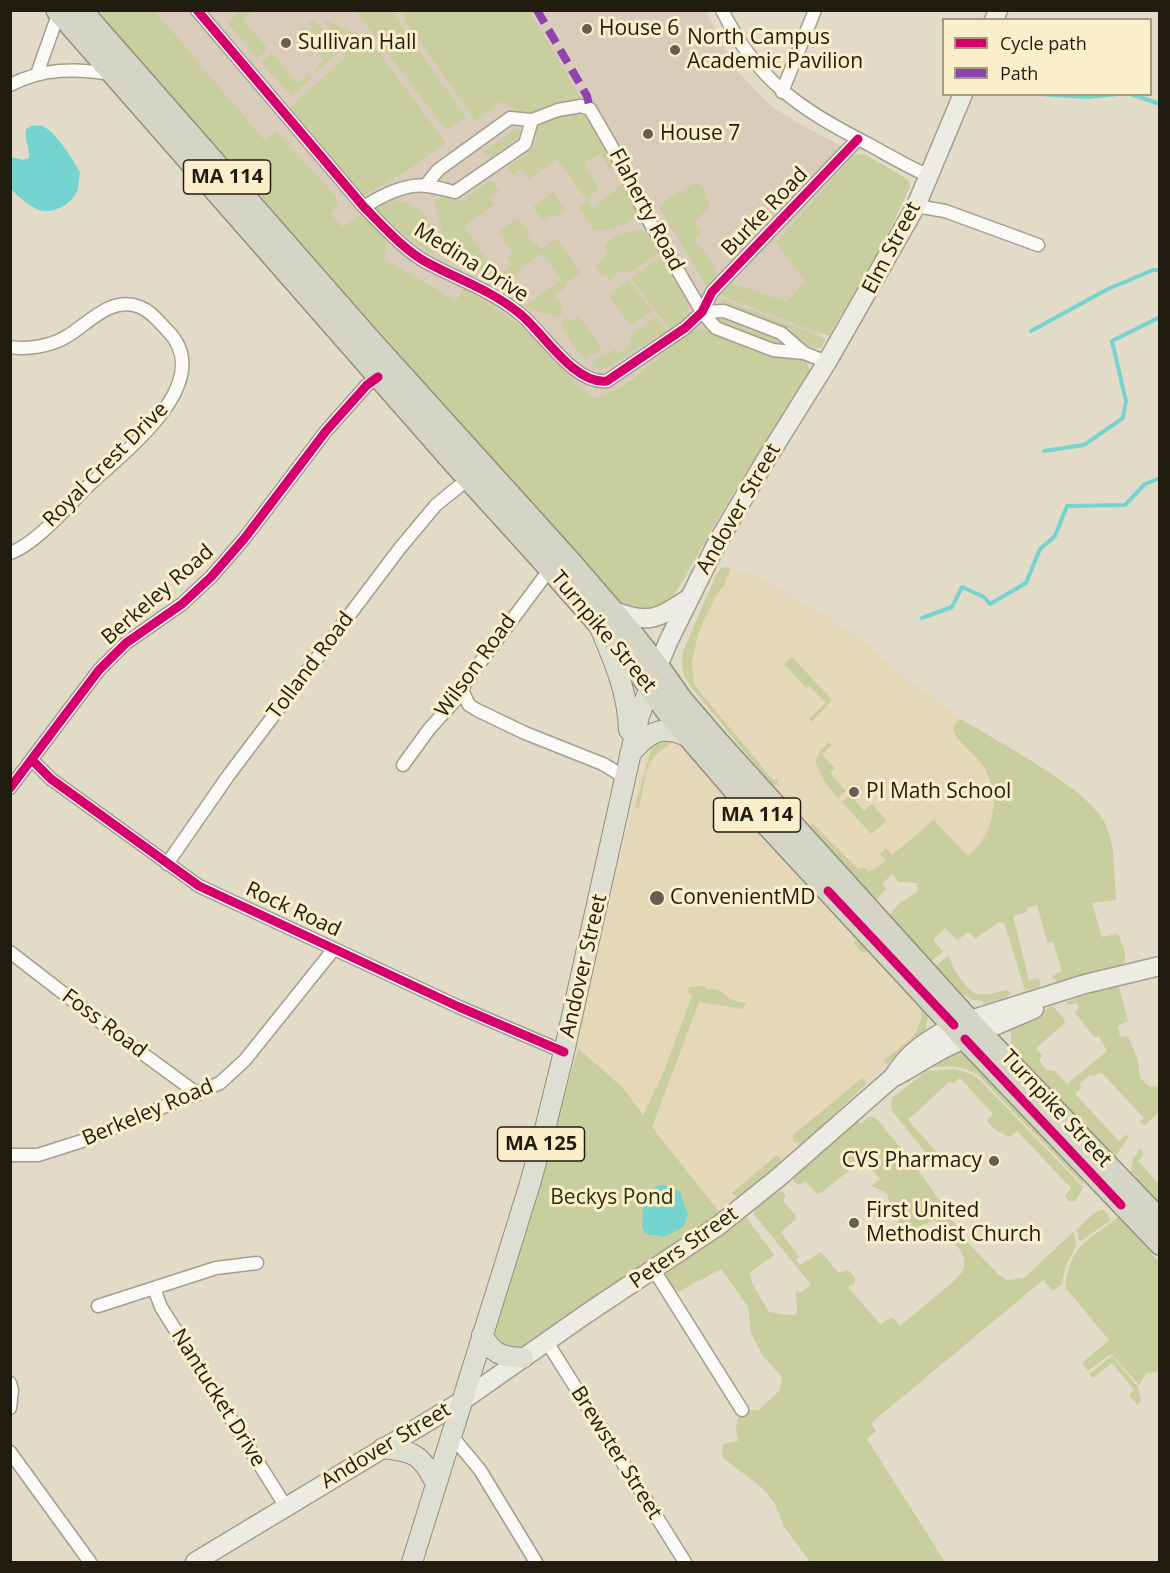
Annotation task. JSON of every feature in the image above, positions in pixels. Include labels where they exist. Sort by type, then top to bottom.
[{"type":"highway","name":"Turnpike Street","points":[[81,10],[334,300],[606,618],[649,686],[689,737],[757,815],[967,1029],[1160,1220]]},
{"type":"highway","name":"Turnpike Street","points":[[58,11],[468,480],[550,569],[658,666],[682,700],[967,1029],[1160,1244]]},
{"type":"main road","name":"Elm Street","points":[[808,394],[916,206],[962,96]]},
{"type":"main road","name":"Andover Street","points":[[195,1563],[462,1401],[529,1187],[564,1052],[639,716],[649,686],[721,536],[764,462],[808,394]]},
{"type":"main road","points":[[606,618],[641,620],[657,618],[690,598]]},
{"type":"main road","name":"MA 125","points":[[606,618],[628,703],[630,754]]},
{"type":"main road","points":[[630,754],[640,742],[666,729],[689,737]]},
{"type":"main road","name":"Peters Street","points":[[462,1401],[586,1314],[736,1214],[892,1078],[915,1067],[967,1029],[1117,976],[1160,966]]},
{"type":"main road","points":[[482,1335],[488,1346],[498,1354],[523,1358]]},
{"type":"main road","name":"MA 125","points":[[412,1563],[462,1401]]},
{"type":"main road","points":[[383,1448],[404,1450],[414,1454],[427,1466],[436,1484]]},
{"type":"street","points":[[197,10],[364,207]]},
{"type":"street","points":[[722,10],[756,63],[782,92],[816,116],[929,176]]},
{"type":"street","points":[[782,92],[815,10]]},
{"type":"street","points":[[37,74],[58,11]]},
{"type":"street","points":[[10,85],[37,74],[67,70],[114,75]]},
{"type":"street","name":"Flaherty Road","points":[[532,120],[569,108],[581,106],[590,110],[616,154],[642,209],[702,312],[716,328],[773,350],[804,353],[827,362]]},
{"type":"street","points":[[426,185],[438,170],[510,118],[532,120]]},
{"type":"street","name":"Medina Drive","points":[[532,120],[525,144],[455,192],[426,185],[389,193],[364,207],[426,261],[482,289],[519,313],[577,371],[597,382],[607,381],[634,364],[685,328],[702,312]]},
{"type":"street","name":"Burke Road","points":[[702,312],[712,292],[858,139]]},
{"type":"street","points":[[916,206],[945,211],[1038,245]]},
{"type":"street","name":"Royal Crest Drive","points":[[10,347],[39,346],[63,339],[95,314],[111,308],[134,305],[148,311],[178,340],[183,357],[178,389],[156,421],[37,536],[10,553]]},
{"type":"street","name":"Flaherty Road","points":[[702,312],[724,311],[782,333],[804,353]]},
{"type":"street","name":"Berkeley Road","points":[[10,788],[84,688],[126,643],[182,604],[225,562],[326,431],[367,385],[378,377]]},
{"type":"street","name":"Tolland Road","points":[[167,864],[233,768],[400,548],[436,505],[468,480]]},
{"type":"street","name":"Wilson Road","points":[[404,765],[429,728],[463,692],[464,685],[470,676],[550,569]]},
{"type":"street","points":[[463,692],[469,705],[477,710],[525,733],[603,764],[626,778]]},
{"type":"street","name":"Rock Road","points":[[32,760],[51,779],[199,886],[564,1052]]},
{"type":"street","name":"Berkeley Road","points":[[10,1155],[38,1155],[82,1141],[220,1083],[232,1075],[334,949]]},
{"type":"street","name":"Foss Road","points":[[10,952],[198,1094]]},
{"type":"street","points":[[98,1306],[216,1268],[257,1263]]},
{"type":"street","points":[[654,1270],[742,1410]]},
{"type":"street","name":"Nantucket Drive","points":[[154,1288],[161,1307],[286,1507]]},
{"type":"street","name":"Brewster Street","points":[[547,1342],[685,1563]]},
{"type":"street","points":[[10,1383],[12,1390],[10,1408]]},
{"type":"street","points":[[451,1435],[480,1470],[536,1563]]},
{"type":"street","points":[[10,1452],[90,1563]]},
{"type":"shaded area","points":[[105,11],[706,11],[739,73],[771,106],[798,123],[907,181],[843,299],[667,598]]},
{"type":"shaded area","points":[[728,567],[759,576],[827,617],[867,644],[895,669],[961,719],[958,720],[953,731],[981,763],[992,792],[993,821],[981,846],[968,856],[938,824],[862,886],[773,786],[691,687],[684,675],[683,651],[716,575],[721,568]]},
{"type":"shaded area","points":[[677,738],[922,1001],[927,1022],[922,1036],[886,1065],[766,1178],[721,1214],[624,1089],[575,1047],[646,752],[651,743]]},
{"type":"green space","points":[[240,10],[253,11],[243,20],[268,49],[257,59],[227,22]]},
{"type":"green space","points":[[97,11],[155,11],[265,141],[276,131],[335,195],[338,206],[330,213],[342,227],[360,216],[386,236],[385,259],[456,301],[464,288],[486,302],[540,342],[581,388],[594,398],[622,386],[682,337],[695,330],[710,330],[802,358],[807,362],[810,371],[731,497],[672,599],[665,606],[656,610],[655,607],[635,608],[616,597]]},
{"type":"green space","points":[[356,11],[392,11],[466,118],[446,130]]},
{"type":"green space","points":[[404,11],[529,11],[582,100],[566,101],[528,115],[501,102],[476,121],[404,19]]},
{"type":"green space","points":[[323,19],[368,38],[446,143],[405,172],[362,196],[288,110],[345,57],[346,51]]},
{"type":"green space","points":[[314,20],[335,47],[333,58],[317,73],[314,69],[324,60],[299,30],[304,26],[310,31],[313,28],[308,23]]},
{"type":"green space","points":[[272,53],[297,83],[308,74],[312,78],[292,96],[261,63]]},
{"type":"green space","points":[[579,113],[587,118],[613,164],[612,168],[608,167],[601,154],[584,163],[599,188],[587,200],[557,159],[529,179],[522,169],[513,175],[507,168],[535,147],[537,126]]},
{"type":"green space","points":[[516,128],[520,131],[519,137],[489,158],[484,152]]},
{"type":"green space","points":[[864,154],[904,177],[909,181],[910,187],[882,246],[829,336],[719,295],[726,285],[732,283],[787,302],[805,282],[776,242],[855,155]]},
{"type":"green space","points":[[490,180],[499,191],[490,197],[495,204],[464,226],[493,267],[497,265],[500,269],[486,280],[465,247],[452,256],[434,204],[435,200],[443,198],[463,201]]},
{"type":"green space","points":[[696,182],[702,186],[710,206],[695,222],[702,233],[695,239],[716,268],[717,276],[707,287],[658,205]]},
{"type":"green space","points":[[622,184],[633,203],[635,218],[615,227],[594,230],[578,207],[587,200],[594,208]]},
{"type":"green space","points":[[553,192],[566,210],[558,217],[555,214],[544,222],[533,207]]},
{"type":"green space","points":[[390,200],[411,205],[422,212],[432,231],[437,253],[429,253],[379,214],[377,209],[379,205]]},
{"type":"green space","points":[[518,218],[529,233],[527,235],[533,244],[536,242],[541,249],[556,238],[581,272],[555,295],[563,306],[560,308],[564,312],[557,317],[524,306],[561,280],[542,253],[499,286],[496,287],[489,282],[512,265],[506,258],[513,253],[498,232]]},
{"type":"green space","points":[[637,229],[647,232],[660,253],[629,273],[621,271],[609,280],[605,274],[602,276],[595,266],[607,255],[606,243],[614,237]]},
{"type":"green space","points":[[662,256],[688,300],[689,306],[682,321],[670,330],[631,278]]},
{"type":"green space","points":[[629,280],[652,311],[631,326],[609,296]]},
{"type":"green space","points":[[719,298],[826,339],[821,348],[801,344],[725,307]]},
{"type":"green space","points":[[719,315],[738,321],[743,328],[752,331],[761,330],[779,338],[780,341],[776,345],[718,325],[716,319]]},
{"type":"green space","points":[[579,316],[602,348],[585,359],[573,345],[560,323],[568,318],[571,321]]},
{"type":"green space","points":[[657,318],[668,332],[662,337],[657,336],[608,368],[600,370],[592,365],[593,361],[603,354],[605,356],[614,349],[618,354],[632,344],[628,339]]},
{"type":"green space","points":[[728,567],[730,570],[724,585],[716,595],[698,634],[692,662],[693,678],[695,686],[773,780],[778,779],[777,784],[773,786],[691,687],[682,666],[683,651],[716,575],[721,568]]},
{"type":"green space","points":[[792,657],[832,700],[811,722],[809,719],[826,703],[810,686],[806,688],[784,664]]},
{"type":"green space","points":[[961,719],[1061,781],[1095,809],[1105,823],[1113,851],[1116,900],[1092,903],[1102,937],[1117,934],[1119,936],[1125,956],[1121,967],[1057,982],[1052,976],[1062,971],[1053,942],[1047,941],[1037,905],[1027,908],[1027,912],[1013,916],[1029,980],[1039,978],[1041,986],[1025,991],[1004,922],[998,923],[975,939],[969,932],[957,940],[945,928],[933,940],[943,952],[931,961],[889,915],[900,903],[918,891],[917,883],[899,882],[892,874],[882,884],[886,889],[876,900],[810,828],[812,823],[858,869],[864,867],[869,872],[886,861],[880,854],[886,848],[892,855],[934,820],[968,856],[985,836],[993,812],[993,800],[988,775],[981,763],[953,731],[956,722]]},
{"type":"green space","points":[[666,739],[673,741],[650,763],[639,808],[635,807],[651,749],[656,743]]},
{"type":"green space","points":[[829,742],[832,745],[822,754],[835,768],[830,773],[846,791],[838,798],[824,781],[815,761],[820,751]]},
{"type":"green space","points":[[850,795],[864,811],[872,804],[887,821],[871,834],[842,802]]},
{"type":"green space","points":[[859,939],[867,943],[922,1001],[928,1014],[926,1029],[922,1036],[886,1065],[883,1061],[916,1031],[921,1021],[921,1010],[906,987],[870,949],[863,953],[854,944],[855,940]]},
{"type":"green space","points":[[948,955],[960,978],[969,989],[979,994],[1008,990],[1010,993],[1007,997],[983,1004],[983,1001],[974,1000],[962,994],[936,966]]},
{"type":"green space","points":[[1118,984],[1128,1021],[1118,1026],[1120,1037],[1128,1036],[1138,1060],[1140,1078],[1150,1087],[1159,1086],[1159,1112],[1144,1126],[1140,1122],[1144,1118],[1101,1072],[1094,1076],[1090,1075],[1080,1084],[1081,1088],[1075,1094],[1119,1141],[1125,1135],[1129,1136],[1115,1157],[1017,1053],[1011,1042],[1011,1032],[1008,1031],[1012,1024],[1053,1006],[1065,1023],[1036,1048],[1042,1056],[1039,1060],[1046,1070],[1055,1071],[1067,1084],[1107,1051],[1099,1036],[1095,1038],[1075,1013],[1079,1008],[1077,1003],[1068,1005],[1066,1002]]},
{"type":"green space","name":"Beckys Pond","points":[[704,986],[708,990],[718,990],[731,999],[746,1003],[743,1009],[699,1002],[652,1127],[721,1214],[530,1344],[515,1351],[500,1347],[493,1335],[493,1327],[531,1212],[578,1048],[624,1089],[643,1115],[664,1071],[692,996],[688,992],[689,987]]},
{"type":"green space","points":[[954,1051],[963,1052],[1082,1176],[1083,1184],[978,1075],[959,1067],[926,1068]]},
{"type":"green space","points":[[955,1069],[972,1074],[981,1081],[1083,1187],[1075,1202],[1069,1201],[1065,1196],[1071,1188],[1017,1131],[1010,1137],[991,1126],[987,1120],[993,1114],[960,1078],[954,1083],[949,1082],[908,1120],[944,1160],[951,1155],[954,1157],[940,1170],[892,1111],[891,1103],[893,1097],[927,1071]]},
{"type":"green space","points":[[864,1078],[866,1084],[803,1144],[793,1142],[793,1135]]},
{"type":"green space","points":[[869,1117],[876,1118],[882,1125],[924,1178],[968,1243],[1000,1276],[1008,1280],[1024,1278],[1073,1232],[1076,1241],[1062,1284],[1053,1291],[1043,1280],[871,1423],[876,1431],[867,1439],[945,1562],[810,1562],[784,1526],[774,1502],[761,1487],[722,1457],[723,1444],[738,1441],[736,1429],[738,1416],[748,1410],[759,1410],[780,1390],[782,1377],[763,1356],[751,1333],[748,1307],[721,1269],[678,1292],[668,1282],[666,1274],[669,1264],[680,1255],[746,1217],[774,1255],[750,1272],[752,1283],[769,1312],[797,1314],[796,1289],[800,1293],[811,1285],[754,1214],[765,1200],[782,1191],[786,1196],[783,1201],[796,1219],[781,1232],[799,1257],[796,1260],[800,1265],[821,1252],[839,1273],[844,1270],[851,1272],[855,1280],[854,1284],[848,1287],[880,1324],[891,1318],[900,1326],[962,1272],[964,1258],[960,1250],[935,1220],[908,1235],[898,1221],[902,1215],[895,1206],[891,1209],[887,1193],[871,1186],[880,1179],[863,1160],[818,1195],[806,1182],[798,1185],[793,1180],[794,1175],[858,1121],[861,1124]]},
{"type":"green space","points":[[1140,1149],[1144,1154],[1138,1161],[1159,1184],[1159,1205],[1134,1173],[1131,1173],[1133,1159]]},
{"type":"green space","points":[[777,1155],[781,1160],[775,1170],[739,1198],[732,1194],[733,1192]]},
{"type":"green space","points":[[1103,1209],[1111,1220],[1081,1241],[1079,1240],[1076,1230],[1094,1213]]},
{"type":"green space","points":[[1118,1217],[1159,1262],[1159,1371],[1146,1374],[1139,1385],[1113,1356],[1109,1355],[1088,1371],[1082,1363],[1109,1340],[1065,1287],[1072,1261],[1082,1244]]},
{"type":"green space","points":[[1112,1356],[1138,1387],[1141,1401],[1137,1405],[1129,1395],[1134,1390],[1112,1363],[1093,1378],[1089,1374]]},
{"type":"water","points":[[32,126],[42,126],[52,133],[80,172],[78,189],[74,196],[66,205],[54,210],[42,211],[33,207],[11,189],[11,157],[23,160],[29,158],[26,129]]},
{"type":"water","points":[[658,1185],[669,1186],[680,1192],[688,1215],[683,1227],[664,1237],[645,1234],[642,1226],[644,1197]]},
{"type":"waterway","points":[[1071,96],[1097,96]]},
{"type":"waterway","points":[[1137,96],[1160,104]]},
{"type":"waterway","points":[[1031,331],[1108,289],[1153,270],[1160,270]]},
{"type":"waterway","points":[[1044,451],[1084,445],[1123,418],[1126,401],[1112,341],[1160,317]]},
{"type":"waterway","points":[[922,618],[952,607],[962,587],[984,597],[990,604],[1026,583],[1040,549],[1055,536],[1067,506],[1125,505],[1145,484],[1160,478]]},
{"type":"marked path","points":[[537,10],[587,96],[590,109]]},
{"type":"cycle path","points":[[197,10],[364,207],[409,251],[508,305],[519,313],[571,366],[595,380],[607,381],[685,328],[702,312],[712,292],[858,139]]},
{"type":"cycle path","points":[[10,788],[99,670],[126,643],[182,604],[211,577],[244,539],[326,431],[367,385],[378,377]]},
{"type":"cycle path","points":[[32,760],[51,779],[199,886],[459,1007],[564,1052]]},
{"type":"cycle path","points":[[828,891],[954,1025]]},
{"type":"cycle path","points":[[965,1039],[1121,1205]]},
{"type":"place","name":"House 6","points":[[587,29]]},
{"type":"place","name":"Sullivan Hall","points":[[286,43]]},
{"type":"place","name":"North Campus Academic Pavilion","points":[[675,50]]},
{"type":"place","name":"House 7","points":[[648,134]]},
{"type":"place","name":"PI Math School","points":[[854,792]]},
{"type":"place","name":"ConvenientMD","points":[[657,898]]},
{"type":"place","name":"CVS Pharmacy","points":[[994,1161]]},
{"type":"place","name":"First United Methodist Church","points":[[854,1223]]}]
